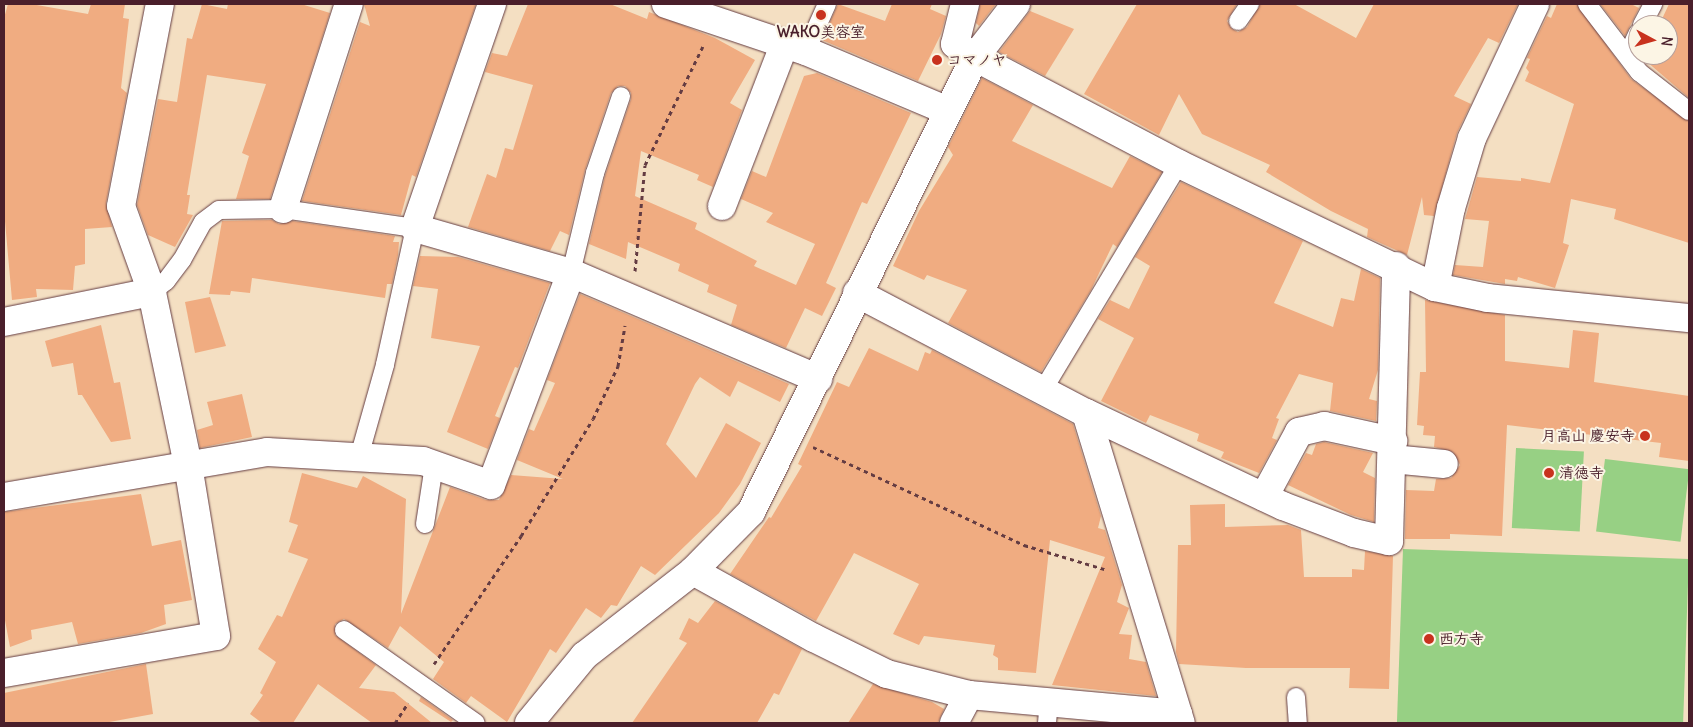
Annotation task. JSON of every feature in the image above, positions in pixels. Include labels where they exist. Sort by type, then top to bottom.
[{"type":"street","points":[[4,673],[216,636],[188,465],[152,292],[122,206],[160,4]]},
{"type":"street","points":[[283,209],[349,4]]},
{"type":"street","points":[[492,4],[415,228],[571,274],[818,379]]},
{"type":"street","points":[[666,4],[795,47],[948,111]]},
{"type":"street","points":[[965,4],[955,44],[975,57],[1178,164],[1396,266],[1435,287],[1488,298],[1689,318]]},
{"type":"street","points":[[529,723],[584,656],[693,571],[750,512],[790,436],[858,293],[975,57],[1016,4]]},
{"type":"street","points":[[1435,287],[1451,208],[1472,138],[1535,4]]},
{"type":"street","points":[[722,206],[795,47]]},
{"type":"street","points":[[858,293],[1086,413],[1264,497],[1354,533],[1389,541],[1396,266]]},
{"type":"street","points":[[4,498],[267,452],[423,461],[491,485],[571,274]]},
{"type":"street","points":[[4,322],[152,292]]},
{"type":"street","points":[[693,571],[814,638],[887,674],[1048,713],[1180,719],[1086,413]]},
{"type":"street","points":[[1264,497],[1299,432],[1324,426],[1392,450],[1444,464]]},
{"type":"street","points":[[954,723],[969,695]]},
{"type":"lane","points":[[795,47],[827,4]]},
{"type":"lane","points":[[1238,21],[1250,4]]},
{"type":"lane","points":[[1587,4],[1628,54]]},
{"type":"lane","points":[[1635,65],[1639,72],[1689,110]]},
{"type":"lane","points":[[571,274],[594,173],[621,96]]},
{"type":"lane","points":[[1043,390],[1178,164]]},
{"type":"lane","points":[[152,292],[176,267],[203,222],[219,210],[283,209],[415,228],[385,365],[359,457]]},
{"type":"lane","points":[[425,524],[434,465]]},
{"type":"lane","points":[[344,630],[476,723]]},
{"type":"lane","points":[[1296,697],[1298,723]]},
{"type":"path","points":[[421,684],[521,536],[594,419],[618,366],[630,298],[645,165],[715,21]]},
{"type":"path","points":[[790,436],[1024,545],[1137,579]]},
{"type":"green space","points":[[1516,448],[1584,452],[1580,531],[1512,528]]},
{"type":"green space","points":[[1605,459],[1689,469],[1680,542],[1596,531]]},
{"type":"green space","points":[[1403,549],[1689,559],[1683,723],[1397,723]]},
{"type":"building","points":[[8,4],[31,4],[88,14],[91,4],[125,4],[123,18],[129,19],[121,88],[127,93],[106,203],[112,227],[85,229],[85,264],[75,266],[73,290],[36,289],[37,297],[12,300],[4,210],[4,18]]},
{"type":"building","points":[[202,4],[227,9],[228,4],[301,4],[330,13],[270,199],[236,199],[249,156],[242,153],[266,84],[207,75],[187,195],[190,195],[187,214],[193,215],[175,247],[148,235],[137,205],[158,99],[177,102],[187,38],[192,39]]},
{"type":"building","points":[[364,4],[476,4],[416,177],[412,175],[401,215],[302,201],[360,22],[370,26]]},
{"type":"building","points":[[528,4],[610,4],[647,19],[649,12],[715,38],[755,60],[730,103],[742,110],[713,187],[697,180],[699,175],[641,151],[635,196],[697,223],[695,229],[757,261],[754,266],[796,285],[815,244],[766,222],[773,213],[741,199],[752,171],[766,177],[804,76],[817,73],[911,113],[867,204],[862,202],[826,283],[836,288],[822,316],[805,308],[786,348],[731,325],[737,305],[707,292],[709,285],[678,271],[680,264],[628,242],[626,259],[589,244],[605,176],[631,99],[631,93],[625,86],[618,86],[611,93],[585,170],[569,235],[560,231],[550,251],[468,227],[487,174],[496,178],[505,148],[513,150],[533,85],[485,72],[492,53],[507,56]]},
{"type":"building","points":[[838,4],[885,21],[892,4],[932,4],[930,9],[946,16],[941,34],[918,81],[822,40]]},
{"type":"building","points":[[980,4],[996,4],[979,26],[976,23]]},
{"type":"building","points":[[1137,4],[1237,4],[1227,21],[1232,29],[1238,32],[1247,27],[1260,4],[1294,4],[1356,38],[1374,4],[1518,4],[1499,43],[1488,38],[1454,96],[1471,104],[1457,133],[1434,216],[1424,215],[1422,197],[1407,255],[1367,237],[1368,229],[1331,211],[1266,172],[1270,165],[1202,134],[1179,94],[1159,135],[1084,94]]},
{"type":"building","points":[[1557,4],[1577,4],[1631,79],[1689,121],[1689,243],[1614,219],[1616,209],[1571,199],[1563,243],[1569,245],[1555,288],[1518,277],[1517,281],[1505,279],[1505,284],[1453,275],[1455,265],[1483,267],[1489,221],[1465,219],[1477,177],[1521,181],[1521,178],[1550,183],[1574,104],[1525,81],[1529,72],[1526,68],[1530,59],[1527,58],[1547,16],[1551,18]]},
{"type":"building","points":[[1600,4],[1631,4],[1639,8],[1636,15],[1628,15],[1628,30],[1625,36]]},
{"type":"building","points":[[1669,4],[1689,4],[1689,98],[1651,65],[1678,65],[1678,15],[1664,15]]},
{"type":"building","points":[[1030,11],[1074,29],[1045,76],[999,52]]},
{"type":"building","points":[[982,78],[1033,105],[1012,141],[1112,188],[1130,156],[1162,172],[1117,247],[1113,244],[1091,290],[1041,372],[948,323],[967,290],[927,275],[924,280],[893,266],[919,211],[953,155],[948,147]]},
{"type":"building","points":[[1181,182],[1303,241],[1274,303],[1333,327],[1341,298],[1354,301],[1361,269],[1380,278],[1378,370],[1369,399],[1377,401],[1376,421],[1330,411],[1333,383],[1299,374],[1276,418],[1279,419],[1272,438],[1277,440],[1259,473],[1221,458],[1224,452],[1197,441],[1199,434],[1150,415],[1146,423],[1101,401],[1134,338],[1098,319],[1110,300],[1129,309],[1150,266],[1135,257]]},
{"type":"building","points":[[272,220],[279,224],[293,221],[395,236],[393,242],[399,242],[398,255],[392,284],[387,284],[385,298],[252,278],[250,293],[231,291],[230,295],[209,294],[222,221]]},
{"type":"building","points":[[420,256],[458,257],[550,283],[518,368],[515,367],[495,416],[500,418],[488,449],[447,432],[480,346],[431,338],[438,289],[413,286]]},
{"type":"building","points":[[580,294],[789,384],[780,402],[738,381],[730,397],[700,377],[695,384],[666,444],[696,478],[726,423],[761,443],[740,484],[719,513],[655,575],[641,566],[617,606],[611,605],[601,618],[586,608],[556,653],[550,649],[507,722],[471,696],[466,703],[433,679],[444,662],[400,626],[388,648],[344,619],[335,624],[335,635],[376,665],[359,688],[394,692],[432,723],[372,723],[318,684],[293,723],[262,723],[250,714],[263,695],[260,693],[276,662],[258,649],[277,615],[282,617],[308,559],[288,552],[298,525],[289,522],[302,473],[357,488],[363,476],[406,499],[401,614],[450,487],[486,500],[499,500],[511,475],[563,479],[517,460],[529,429],[534,431],[555,383],[547,380]]},
{"type":"building","points":[[210,297],[226,346],[195,353],[185,302]]},
{"type":"building","points":[[1425,300],[1505,315],[1505,361],[1569,368],[1573,330],[1599,333],[1594,382],[1689,396],[1689,461],[1659,457],[1661,443],[1507,425],[1502,536],[1450,534],[1450,539],[1405,539],[1406,490],[1434,491],[1436,479],[1451,478],[1460,465],[1453,452],[1434,447],[1435,436],[1423,435],[1424,426],[1417,425],[1420,372],[1426,372]]},
{"type":"building","points":[[101,325],[114,383],[120,382],[131,439],[111,442],[82,395],[78,395],[73,363],[52,367],[45,341]]},
{"type":"building","points":[[869,348],[918,371],[925,352],[930,354],[932,350],[1073,424],[1101,516],[1098,528],[1105,530],[1122,585],[1117,602],[1129,608],[1119,634],[1132,635],[1129,659],[1146,662],[1156,696],[1052,685],[1105,557],[1050,540],[1036,673],[998,670],[998,658],[993,655],[995,645],[924,636],[919,645],[893,634],[919,584],[854,553],[816,621],[730,574],[769,517],[771,518],[802,466],[798,464],[837,382],[849,387]]},
{"type":"building","points":[[242,394],[252,437],[200,448],[197,430],[213,425],[207,402]]},
{"type":"building","points":[[1324,442],[1373,453],[1363,472],[1375,478],[1374,522],[1351,515],[1288,485],[1306,453],[1312,455],[1316,444]]},
{"type":"building","points":[[141,494],[152,546],[181,540],[192,600],[164,605],[166,624],[141,633],[78,644],[72,622],[31,630],[32,639],[10,647],[4,615],[4,512]]},
{"type":"building","points":[[1225,504],[1225,527],[1288,525],[1301,530],[1304,577],[1352,577],[1352,569],[1364,570],[1365,551],[1393,556],[1389,689],[1349,688],[1350,668],[1246,668],[1179,664],[1176,652],[1178,545],[1191,545],[1190,505]]},
{"type":"building","points":[[715,601],[802,649],[779,695],[774,693],[757,723],[632,723],[687,643],[679,639],[689,618],[698,623]]},
{"type":"building","points":[[146,664],[153,714],[104,723],[4,723],[4,693]]},
{"type":"building","points":[[873,684],[932,702],[944,709],[938,723],[848,723]]},
{"type":"building","points":[[421,697],[453,720],[451,722],[419,701]]},
{"type":"place","name":"WAKO美容室","points":[[821,15]]},
{"type":"place","name":"コマノヤ","points":[[937,60]]},
{"type":"place","name":"月高山 慶安寺","points":[[1645,436]]},
{"type":"place","name":"清徳寺","points":[[1549,473]]},
{"type":"place","name":"西方寺","points":[[1429,639]]}]
